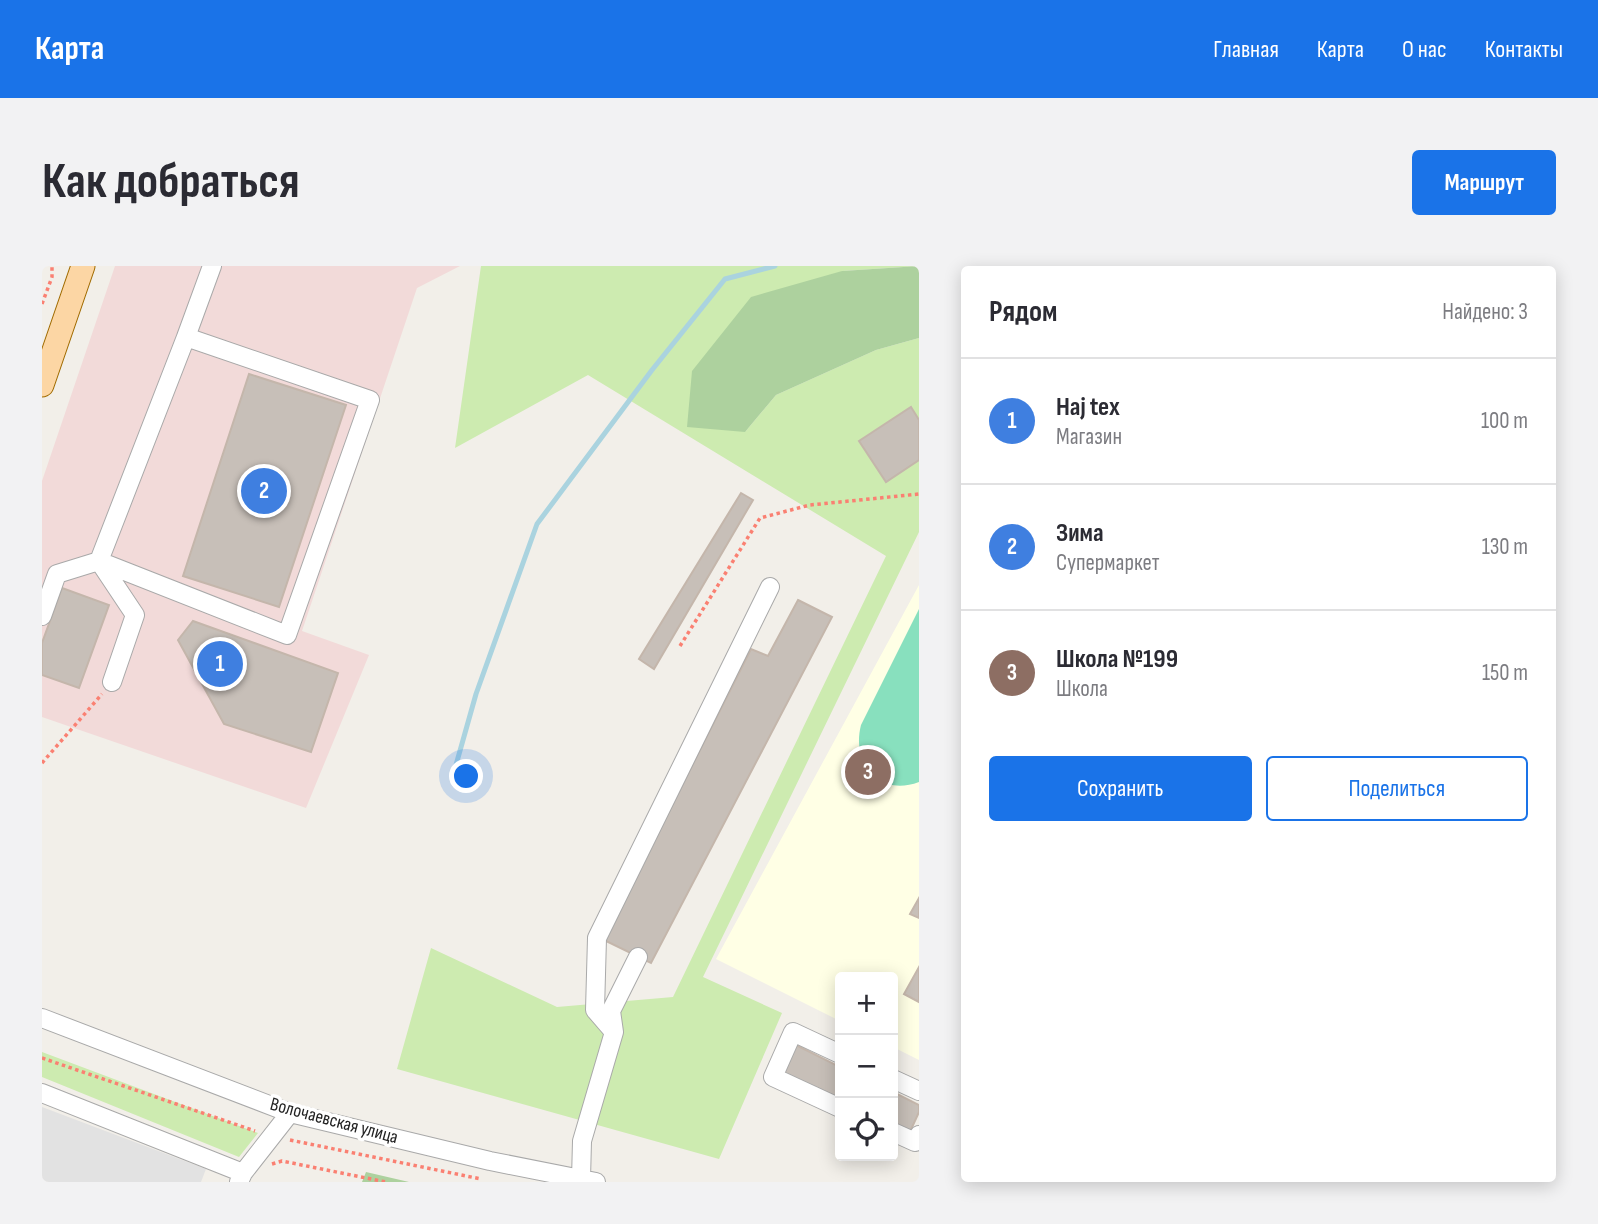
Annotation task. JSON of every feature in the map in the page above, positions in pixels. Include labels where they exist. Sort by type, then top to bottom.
[{"type":"main road","points":[[42,386],[83,266]]},
{"type":"street","points":[[99,561],[212,266]]},
{"type":"street","points":[[42,615],[57,573],[99,561],[287,635],[370,400],[186,337]]},
{"type":"street","points":[[99,561],[135,615],[112,682]]},
{"type":"street","points":[[614,1032],[594,1010],[597,938],[770,587]]},
{"type":"street","points":[[588,1180],[582,1141],[614,1032],[611,1011],[638,957]]},
{"type":"street","name":"Волочаевская улица","points":[[42,1018],[290,1113],[490,1161],[588,1180]]},
{"type":"street","points":[[835,1052],[793,1032],[773,1077],[835,1106]]},
{"type":"street","points":[[898,1081],[919,1091]]},
{"type":"street","points":[[42,1093],[241,1178],[290,1113]]},
{"type":"street","points":[[898,1134],[915,1142],[919,1135]]},
{"type":"path","points":[[42,304],[52,277],[52,266]]},
{"type":"path","points":[[680,646],[760,518],[810,505],[919,494]]},
{"type":"path","points":[[42,763],[112,682]]},
{"type":"path","points":[[241,1178],[282,1161],[386,1182]]},
{"type":"shaded area","points":[[115,266],[460,266],[417,288],[302,631],[369,655],[306,808],[42,717],[42,481]]},
{"type":"shaded area","points":[[919,585],[919,1060],[898,1050],[898,972],[835,972],[835,1018],[716,959]]},
{"type":"shaded area","points":[[42,1107],[206,1169],[201,1182],[42,1182]]},
{"type":"green space","points":[[481,266],[919,266],[842,271],[745,432],[776,395],[876,350],[919,338],[919,532],[703,977],[782,1013],[719,1159],[397,1069],[431,948],[557,1007],[673,997],[886,556],[588,375],[455,448]]},
{"type":"green space","points":[[919,266],[919,338],[876,350],[776,395],[745,432],[687,427],[692,371],[751,297],[842,271]]},
{"type":"green space","points":[[919,609],[919,782],[892,785],[880,781],[864,764],[859,739],[861,725]]},
{"type":"green space","points":[[42,1052],[258,1133],[239,1157],[42,1077]]},
{"type":"green space","points":[[366,1172],[409,1182],[362,1182]]},
{"type":"building","points":[[249,374],[346,405],[279,607],[183,576]]},
{"type":"building","points":[[911,407],[919,420],[919,460],[886,482],[859,441]]},
{"type":"building","points":[[741,493],[753,500],[654,669],[639,659]]},
{"type":"building","points":[[62,588],[109,605],[79,688],[42,675],[42,643]]},
{"type":"building","points":[[798,600],[832,617],[651,963],[604,940],[751,649],[768,656]]},
{"type":"building","points":[[193,621],[338,673],[311,752],[224,724],[178,640]]},
{"type":"building","points":[[919,898],[919,918],[910,914]]},
{"type":"building","points":[[919,967],[919,1002],[904,994]]},
{"type":"building","points":[[794,1044],[835,1064],[835,1100],[780,1072]]},
{"type":"building","points":[[898,1094],[919,1105],[919,1112],[908,1136],[898,1131]]},
{"type":"waterway","points":[[454,772],[476,694],[537,524],[652,370],[725,279],[775,266]]},
{"type":"place","name":"Зима","points":[[264,491]]},
{"type":"place","name":"Haj tex","points":[[220,664]]},
{"type":"place","name":"Школа №199","points":[[868,772]]}]
